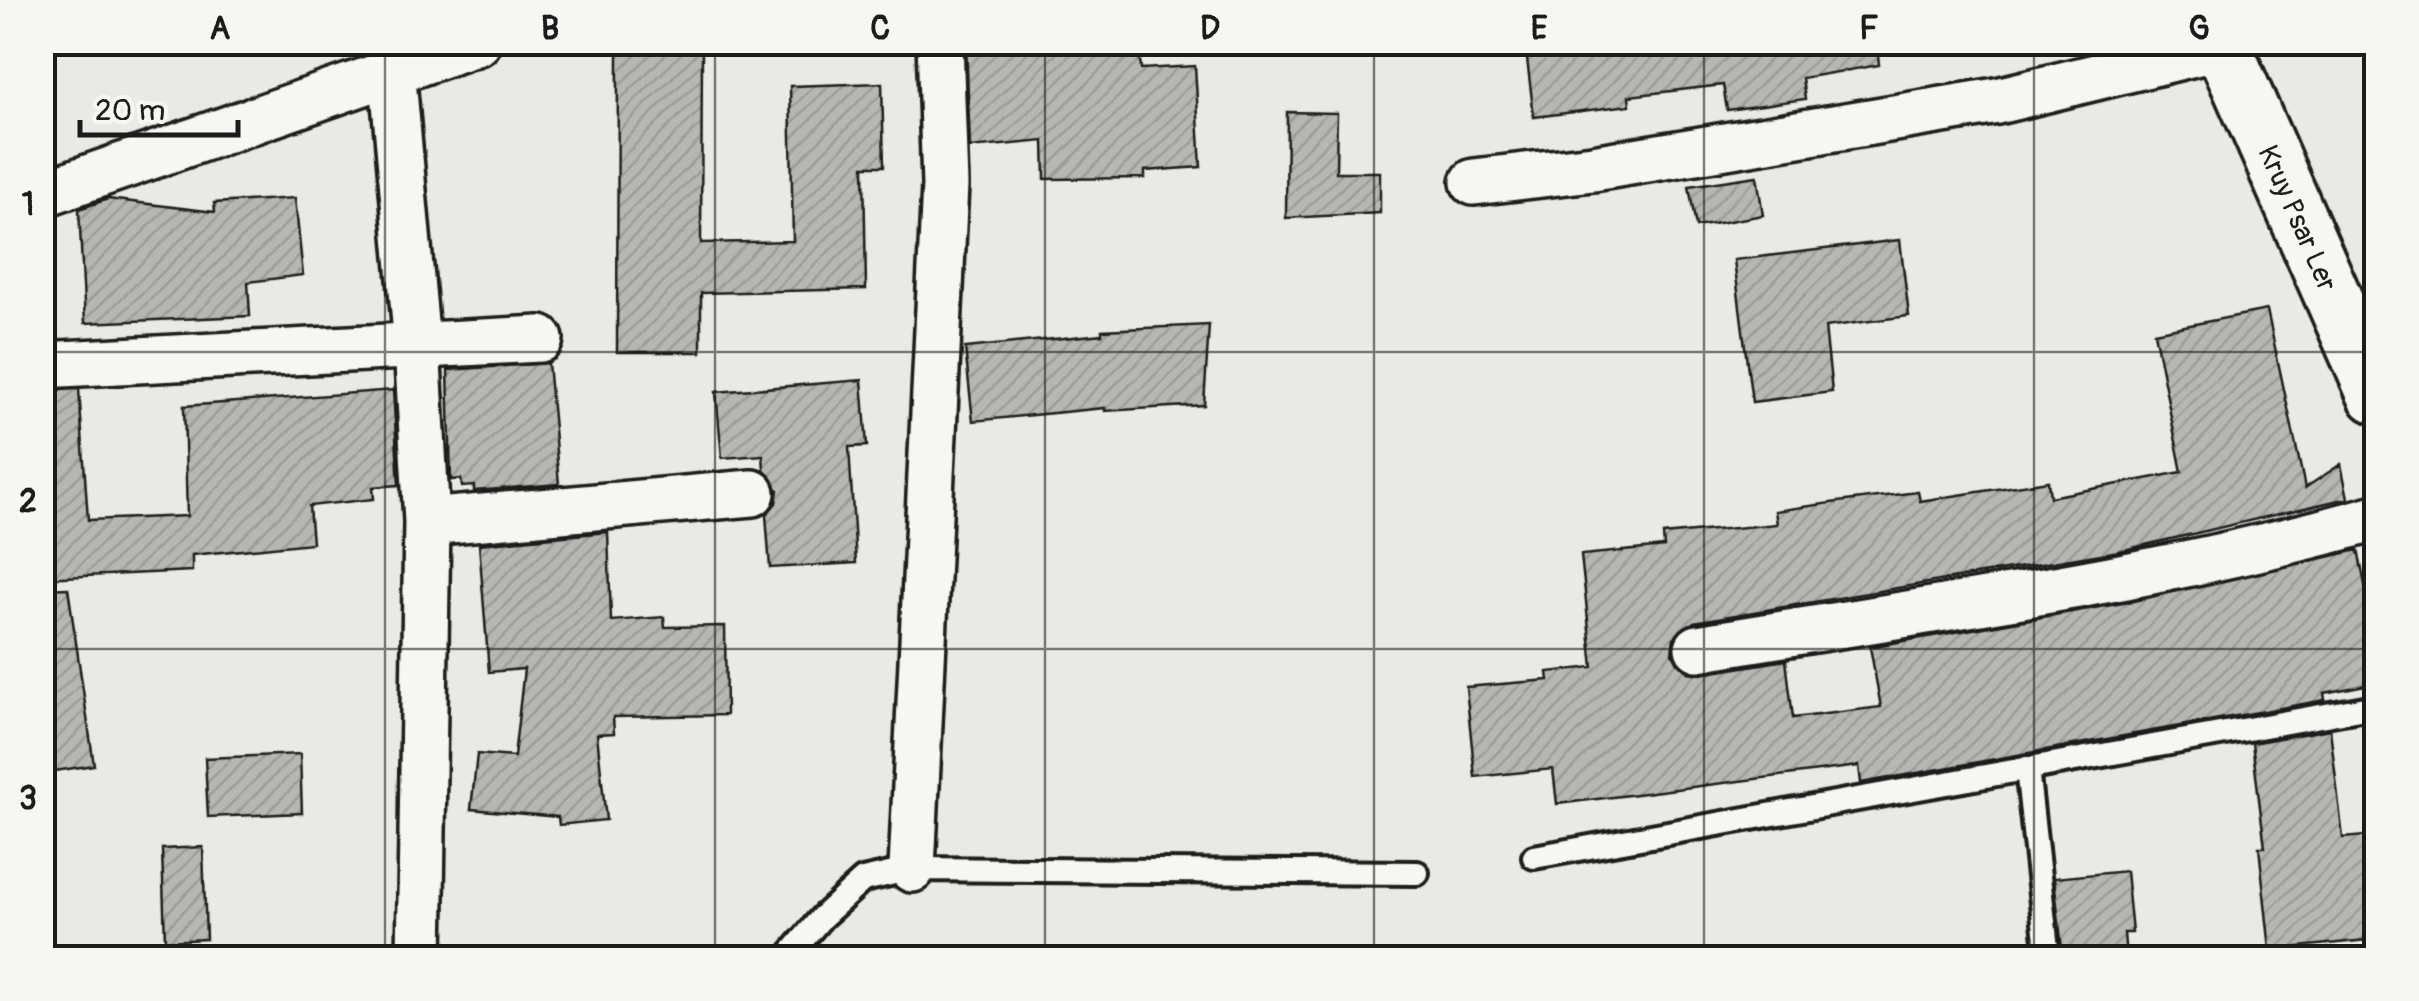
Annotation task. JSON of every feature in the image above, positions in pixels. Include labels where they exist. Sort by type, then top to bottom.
[{"type":"street","points":[[42,194],[478,42]]},
{"type":"street","points":[[912,869],[945,186],[940,42]]},
{"type":"street","points":[[1474,182],[1593,168],[1997,101],[2222,44]]},
{"type":"street","name":"Kruy Psar Ler","points":[[2222,44],[2376,395]]},
{"type":"street","points":[[392,69],[417,345],[427,522],[420,958]]},
{"type":"street","points":[[42,365],[540,339]]},
{"type":"street","points":[[427,522],[752,492]]},
{"type":"street","points":[[1698,648],[2039,592],[2252,550],[2376,518]]},
{"type":"lane","points":[[1534,857],[2376,706]]},
{"type":"lane","points":[[2027,768],[2048,958]]},
{"type":"lane","points":[[787,958],[822,917],[863,880],[912,869],[1418,873]]},
{"type":"building","points":[[966,42],[1138,42],[1141,69],[1195,66],[1201,167],[1145,171],[1145,178],[1045,179],[1044,141],[970,148]]},
{"type":"building","points":[[1525,42],[1877,42],[1879,65],[1802,78],[1805,99],[1727,110],[1723,85],[1629,96],[1630,105],[1534,117]]},
{"type":"building","points":[[618,49],[702,50],[701,243],[793,241],[790,86],[882,83],[884,166],[864,166],[866,289],[701,293],[701,352],[617,352]]},
{"type":"building","points":[[1287,112],[1337,113],[1336,172],[1380,172],[1380,213],[1286,218]]},
{"type":"building","points":[[1757,176],[1763,215],[1696,227],[1689,186]]},
{"type":"building","points":[[295,198],[303,275],[248,282],[250,316],[85,323],[79,209],[108,199],[215,212],[214,203]]},
{"type":"building","points":[[1900,240],[1909,316],[1825,327],[1832,392],[1752,402],[1734,260]]},
{"type":"building","points":[[2267,310],[2305,488],[2341,464],[2348,498],[2119,551],[1694,622],[1674,638],[1672,653],[1688,672],[1701,674],[1786,660],[1793,718],[1881,707],[1870,647],[2129,602],[2358,550],[2376,640],[2376,683],[2324,693],[2325,700],[1861,783],[1859,766],[1557,804],[1553,769],[1475,777],[1466,687],[1549,680],[1548,672],[1593,667],[1581,555],[1664,547],[1663,535],[1777,524],[1775,511],[1838,502],[1918,492],[1920,501],[2048,481],[2050,497],[2182,472],[2154,332]]},
{"type":"building","points":[[1209,325],[1204,405],[1105,408],[973,421],[965,348],[1102,334],[1102,330]]},
{"type":"building","points":[[548,363],[559,484],[474,491],[474,486],[462,487],[461,479],[451,480],[448,370]]},
{"type":"building","points":[[862,380],[867,446],[849,447],[856,563],[770,568],[766,515],[776,503],[778,490],[764,470],[763,455],[722,458],[716,392]]},
{"type":"building","points":[[79,389],[88,520],[187,516],[184,406],[393,390],[399,485],[373,487],[374,499],[309,506],[312,543],[192,555],[192,571],[42,578],[42,391]]},
{"type":"building","points":[[608,532],[611,621],[664,617],[665,627],[725,626],[726,715],[613,717],[614,733],[597,734],[606,820],[559,825],[558,817],[471,809],[477,754],[514,757],[524,669],[489,672],[479,544]]},
{"type":"building","points":[[68,588],[94,765],[42,773],[42,589]]},
{"type":"building","points":[[2330,729],[2343,838],[2376,835],[2376,939],[2270,950],[2259,847],[2265,847],[2252,743]]},
{"type":"building","points":[[300,754],[302,813],[208,817],[205,758]]},
{"type":"building","points":[[203,847],[206,939],[165,941],[162,849]]},
{"type":"building","points":[[2126,871],[2132,933],[2124,933],[2126,958],[2063,958],[2054,878]]}]
